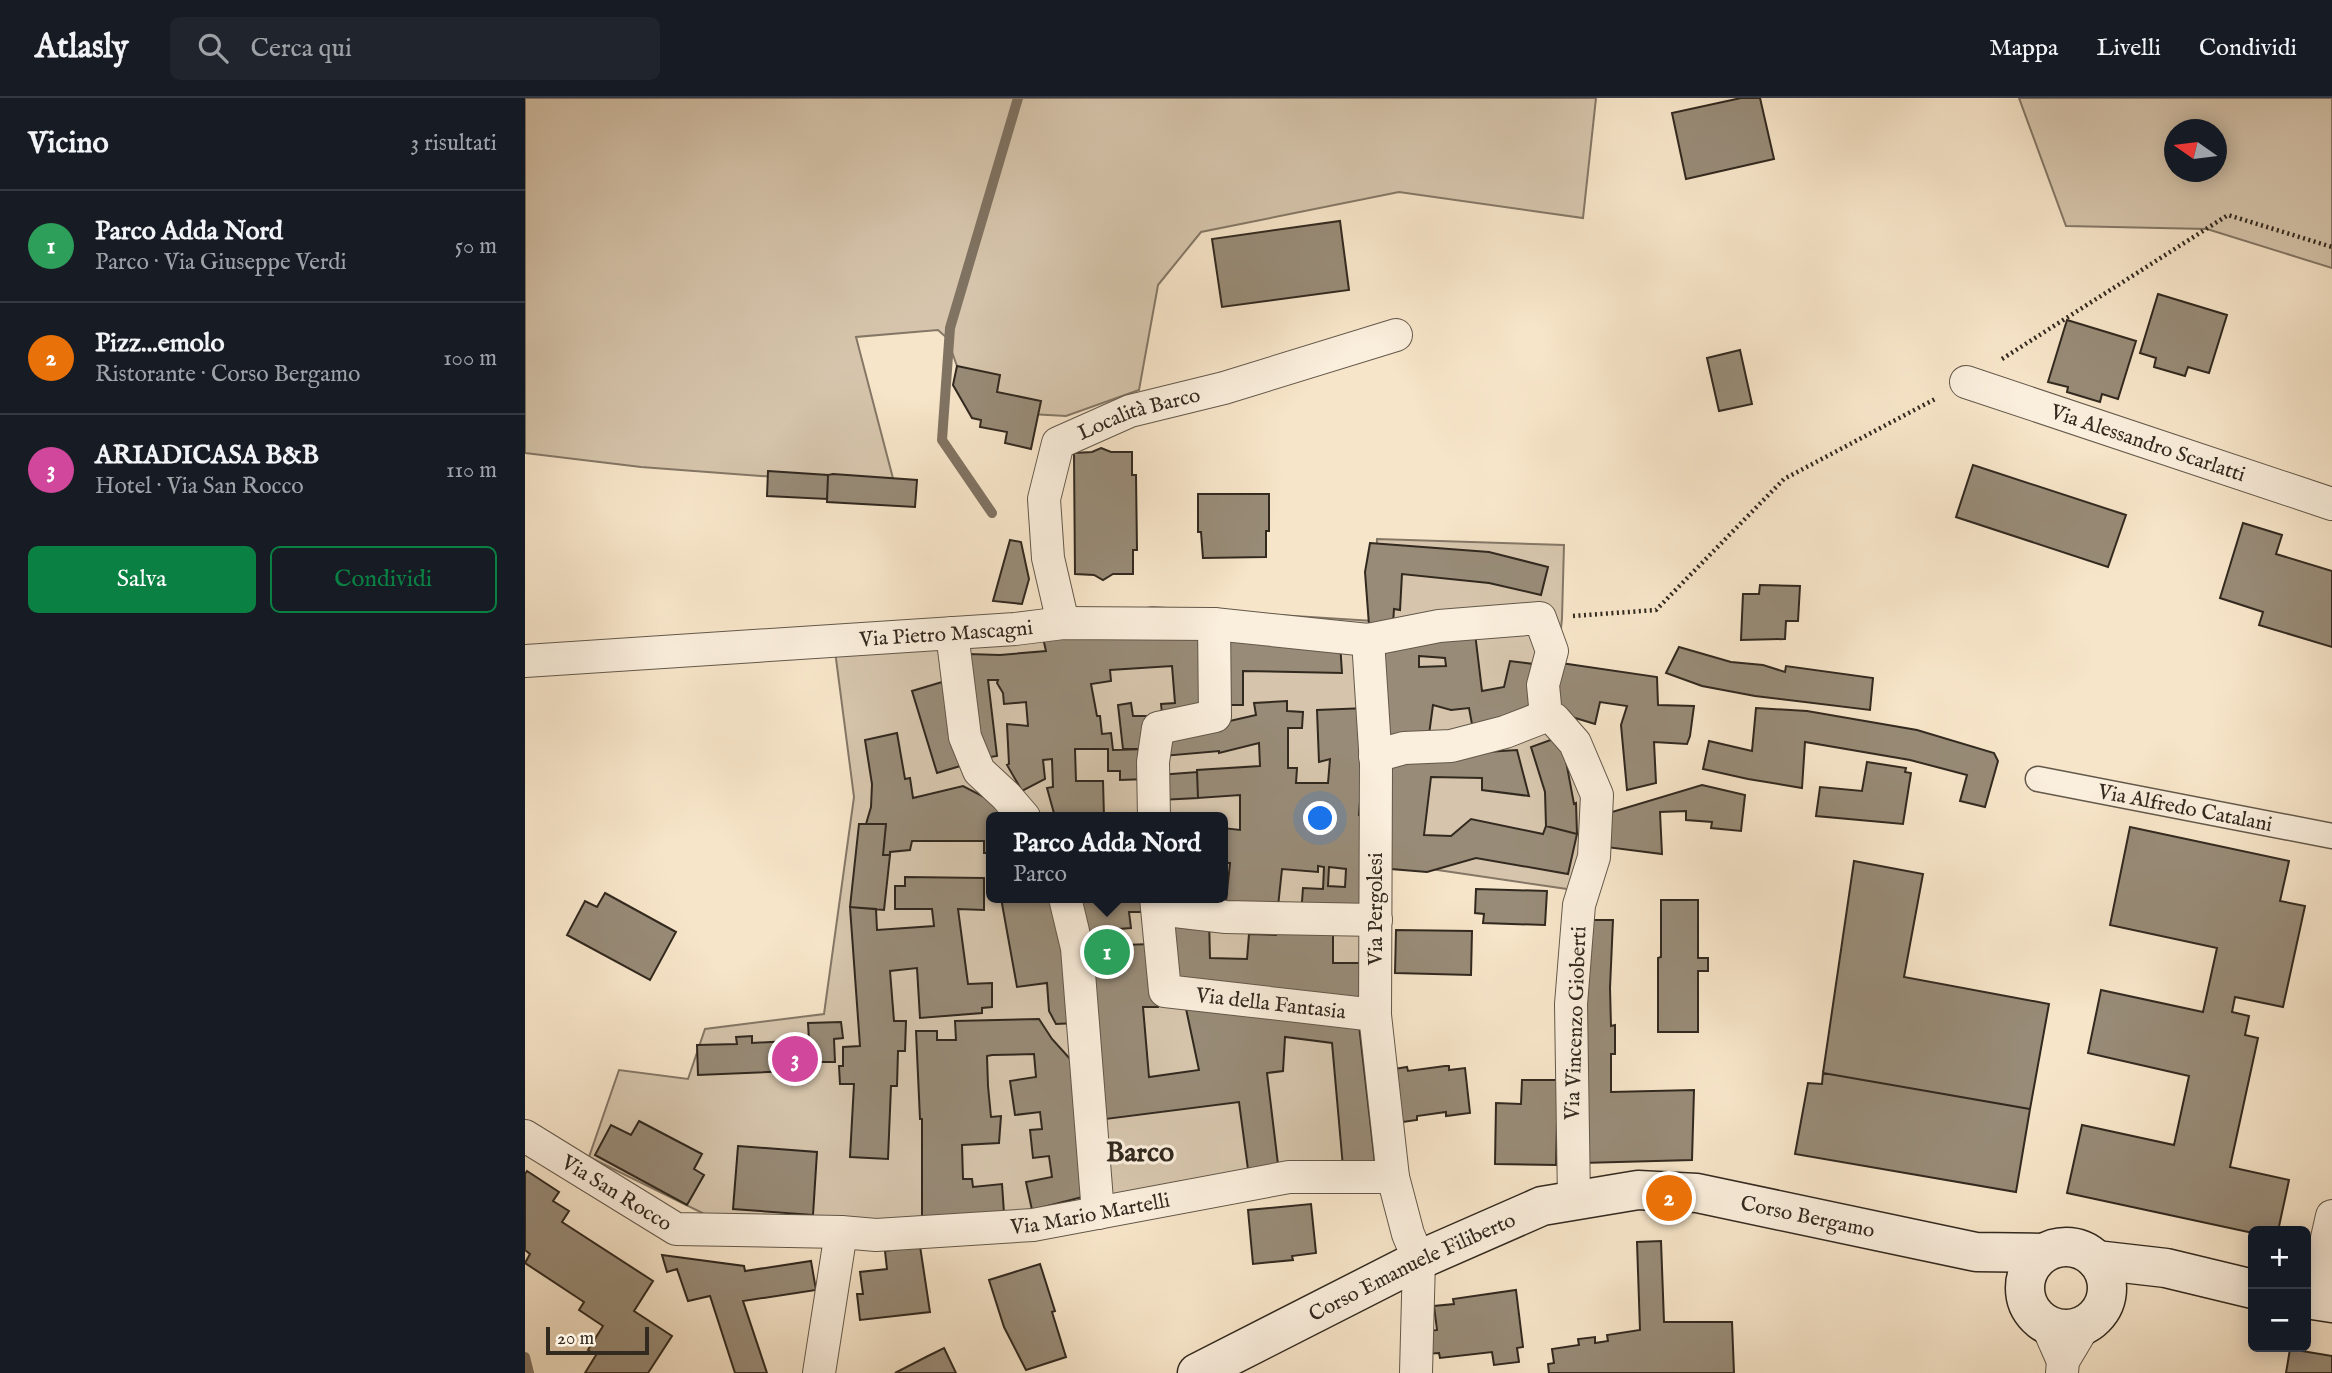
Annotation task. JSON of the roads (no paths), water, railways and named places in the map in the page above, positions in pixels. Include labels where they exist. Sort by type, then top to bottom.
[{"type":"main road","name":"Corso Emanuele Filiberto","points":[[1197,1373],[1419,1260],[1542,1206],[1638,1190]]},
{"type":"main road","name":"Corso Bergamo","points":[[1638,1190],[1697,1193],[1976,1252],[2043,1253]]},
{"type":"main road","points":[[2036,1314],[2024,1288],[2027,1275],[2033,1262],[2043,1253],[2057,1247],[2085,1251],[2096,1260],[2104,1272],[2108,1286],[2095,1313]]},
{"type":"main road","points":[[1976,1252],[2036,1314],[2072,1330],[2095,1313],[2140,1288],[2243,1287]]},
{"type":"main road","points":[[2096,1260],[2166,1268],[2243,1287]]},
{"type":"street","name":"Località Barco","points":[[1063,623],[1048,558],[1044,499],[1058,443],[1130,411],[1224,388],[1396,335]]},
{"type":"street","name":"Via Alessandro Scarlatti","points":[[1966,382],[2332,504]]},
{"type":"street","name":"Via Pietro Mascagni","points":[[525,661],[1015,629],[1063,623],[1214,624],[1368,640],[1439,626],[1540,618],[1552,651],[1543,685],[1546,716]]},
{"type":"street","points":[[1154,812],[1153,762],[1158,728],[1215,716],[1214,624]]},
{"type":"street","points":[[952,633],[965,737],[979,771],[1020,812]]},
{"type":"street","name":"Via Pergolesi","points":[[1368,640],[1375,756],[1375,1015],[1392,1177]]},
{"type":"street","points":[[1375,756],[1404,748],[1451,746],[1505,732],[1546,716]]},
{"type":"street","name":"Via Vincenzo Gioberti","points":[[1546,716],[1554,719],[1575,743],[1597,795],[1594,857],[1579,905],[1571,1004],[1570,1084],[1574,1200]]},
{"type":"street","name":"Via Alfredo Catalani","points":[[2038,779],[2332,836]]},
{"type":"street","points":[[1066,903],[1077,948],[1098,1213]]},
{"type":"street","points":[[1157,903],[1226,916],[1376,920]]},
{"type":"street","name":"Via della Fantasia","points":[[1157,903],[1165,991],[1375,1015]]},
{"type":"street","name":"Via San Rocco","points":[[525,1136],[676,1229],[841,1232]]},
{"type":"street","name":"Via Mario Martelli","points":[[841,1232],[876,1235],[1033,1225],[1289,1177],[1392,1177]]},
{"type":"street","points":[[1392,1177],[1408,1234],[1419,1260],[1416,1373]]},
{"type":"street","points":[[2317,1300],[2332,1216]]},
{"type":"street","points":[[819,1373],[841,1232]]},
{"type":"street","points":[[2062,1367],[2095,1313]]},
{"type":"street","points":[[2036,1314],[2062,1367]]},
{"type":"waterway","points":[[992,513],[942,440],[950,328],[1018,98]]},
{"type":"waterway","points":[[525,1357],[529,1373]]},
{"type":"place","name":"Parco Adda Nord","points":[[1107,952]]},
{"type":"place","name":"ARIADICASA B&B","points":[[795,1059]]},
{"type":"place","name":"Pizz...emolo","points":[[1669,1198]]},
{"type":"district","name":"Barco","points":[[1140,1151]]}]
